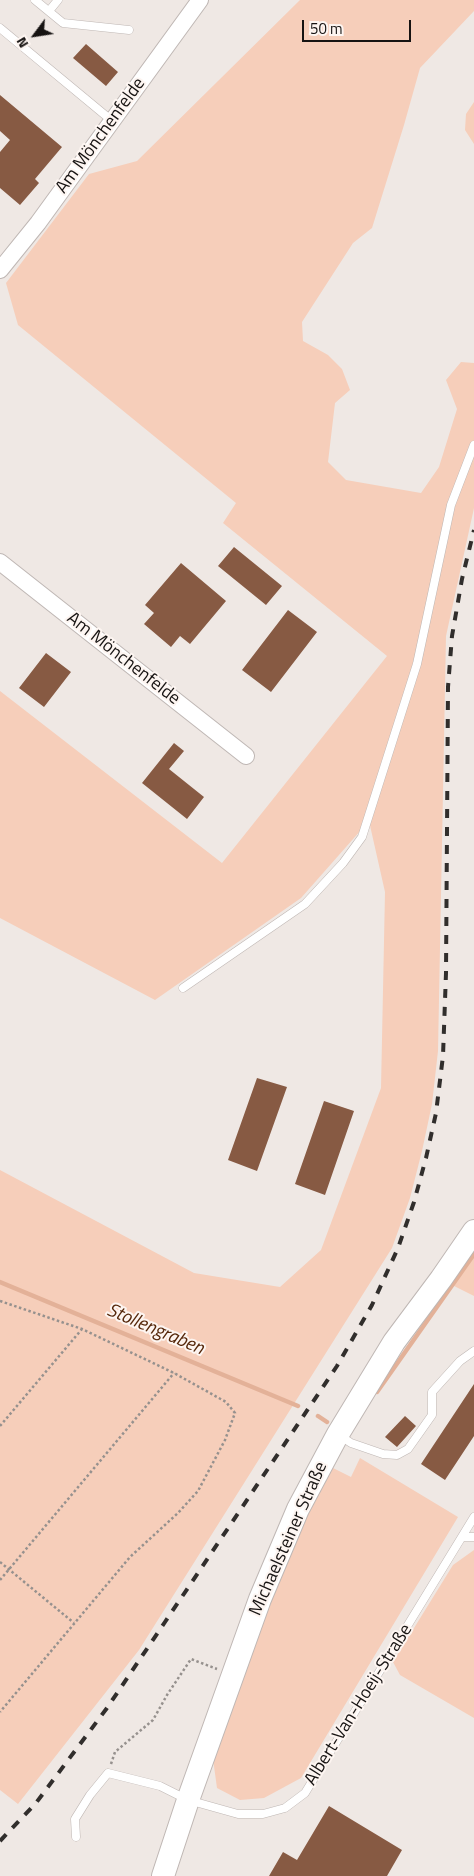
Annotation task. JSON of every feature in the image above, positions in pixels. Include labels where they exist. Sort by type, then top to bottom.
[{"type":"street","name":"Am Mönchenfelde","points":[[0,270],[38,223],[200,0]]},
{"type":"street","name":"Am Mönchenfelde","points":[[0,562],[246,756]]},
{"type":"street","name":"Michaelsteiner Straße","points":[[163,1876],[232,1675],[260,1599],[298,1509],[338,1434],[394,1342],[474,1231]]},
{"type":"lane","points":[[35,0],[63,23],[129,30]]},
{"type":"lane","points":[[49,11],[58,0]]},
{"type":"lane","points":[[0,28],[111,120]]},
{"type":"lane","points":[[183,988],[305,904],[343,863],[362,837],[417,664],[451,505],[474,445]]},
{"type":"lane","points":[[338,1434],[351,1443],[383,1454],[398,1455],[408,1449],[432,1415],[432,1392],[460,1361],[474,1351]]},
{"type":"lane","name":"Albert-Van-Hoeij-Straße","points":[[108,1773],[160,1786],[188,1800],[238,1814],[262,1814],[284,1808],[305,1793],[474,1517]]},
{"type":"lane","points":[[463,1537],[474,1537]]},
{"type":"lane","points":[[76,1837],[75,1819],[90,1795],[108,1773]]},
{"type":"path","points":[[0,1302],[82,1328],[174,1373],[226,1402],[235,1413],[225,1440],[198,1491],[178,1513],[130,1557],[0,1712]]},
{"type":"path","points":[[0,1426],[82,1328]]},
{"type":"path","points":[[0,1580],[174,1373]]},
{"type":"path","points":[[0,1562],[74,1622]]},
{"type":"path","points":[[108,1773],[115,1752],[153,1720],[191,1659],[232,1675]]},
{"type":"shaded area","points":[[300,0],[474,0],[474,11],[420,68],[372,228],[353,243],[302,322],[303,341],[328,355],[342,369],[350,390],[335,403],[328,462],[346,480],[421,493],[439,467],[457,409],[446,380],[461,362],[474,363],[474,508],[446,636],[438,1051],[432,1104],[410,1198],[392,1248],[139,1650],[18,1804],[0,1790],[0,1170],[194,1273],[280,1287],[321,1250],[381,1088],[385,892],[369,821],[301,898],[155,1000],[0,918],[0,691],[222,863],[387,656],[223,523],[236,503],[18,325],[6,283],[89,174],[137,161]]},
{"type":"shaded area","points":[[474,102],[474,144],[465,130],[466,114]]},
{"type":"shaded area","points":[[474,1250],[474,1296],[448,1283]]},
{"type":"shaded area","points":[[360,1458],[458,1517],[301,1778],[264,1798],[240,1800],[217,1788],[213,1759],[281,1575],[329,1466],[351,1477]]},
{"type":"shaded area","points":[[474,1550],[474,1718],[400,1675],[393,1662],[453,1565]]},
{"type":"building","points":[[86,44],[118,72],[106,86],[73,58]]},
{"type":"building","points":[[0,95],[62,147],[35,179],[39,183],[20,205],[0,188],[0,152],[10,140],[0,131]]},
{"type":"building","points":[[234,547],[282,586],[266,605],[218,566]]},
{"type":"building","points":[[181,563],[226,601],[190,644],[180,636],[171,647],[144,624],[154,613],[145,605]]},
{"type":"building","points":[[288,610],[317,632],[271,692],[242,670]]},
{"type":"building","points":[[46,653],[71,672],[44,707],[19,688]]},
{"type":"building","points":[[174,743],[184,751],[169,769],[204,797],[187,819],[142,783]]},
{"type":"building","points":[[257,1078],[287,1087],[257,1171],[228,1160]]},
{"type":"building","points":[[324,1101],[354,1111],[325,1195],[295,1184]]},
{"type":"building","points":[[474,1384],[474,1436],[445,1480],[421,1464]]},
{"type":"building","points":[[405,1416],[416,1426],[397,1447],[385,1437]]},
{"type":"building","points":[[329,1806],[402,1850],[387,1876],[269,1876],[283,1852],[297,1860]]},
{"type":"waterway","name":"Stollengraben","points":[[377,1392],[474,1254]]},
{"type":"waterway","name":"Stollengraben","points":[[0,1282],[298,1406]]},
{"type":"waterway","name":"Stollengraben","points":[[318,1416],[327,1422]]},
{"type":"railway","points":[[0,1841],[36,1803],[107,1708],[337,1366],[372,1305],[398,1248],[414,1202],[426,1158],[436,1113],[443,1056],[446,973],[448,687],[452,636],[462,579],[474,530]]}]
